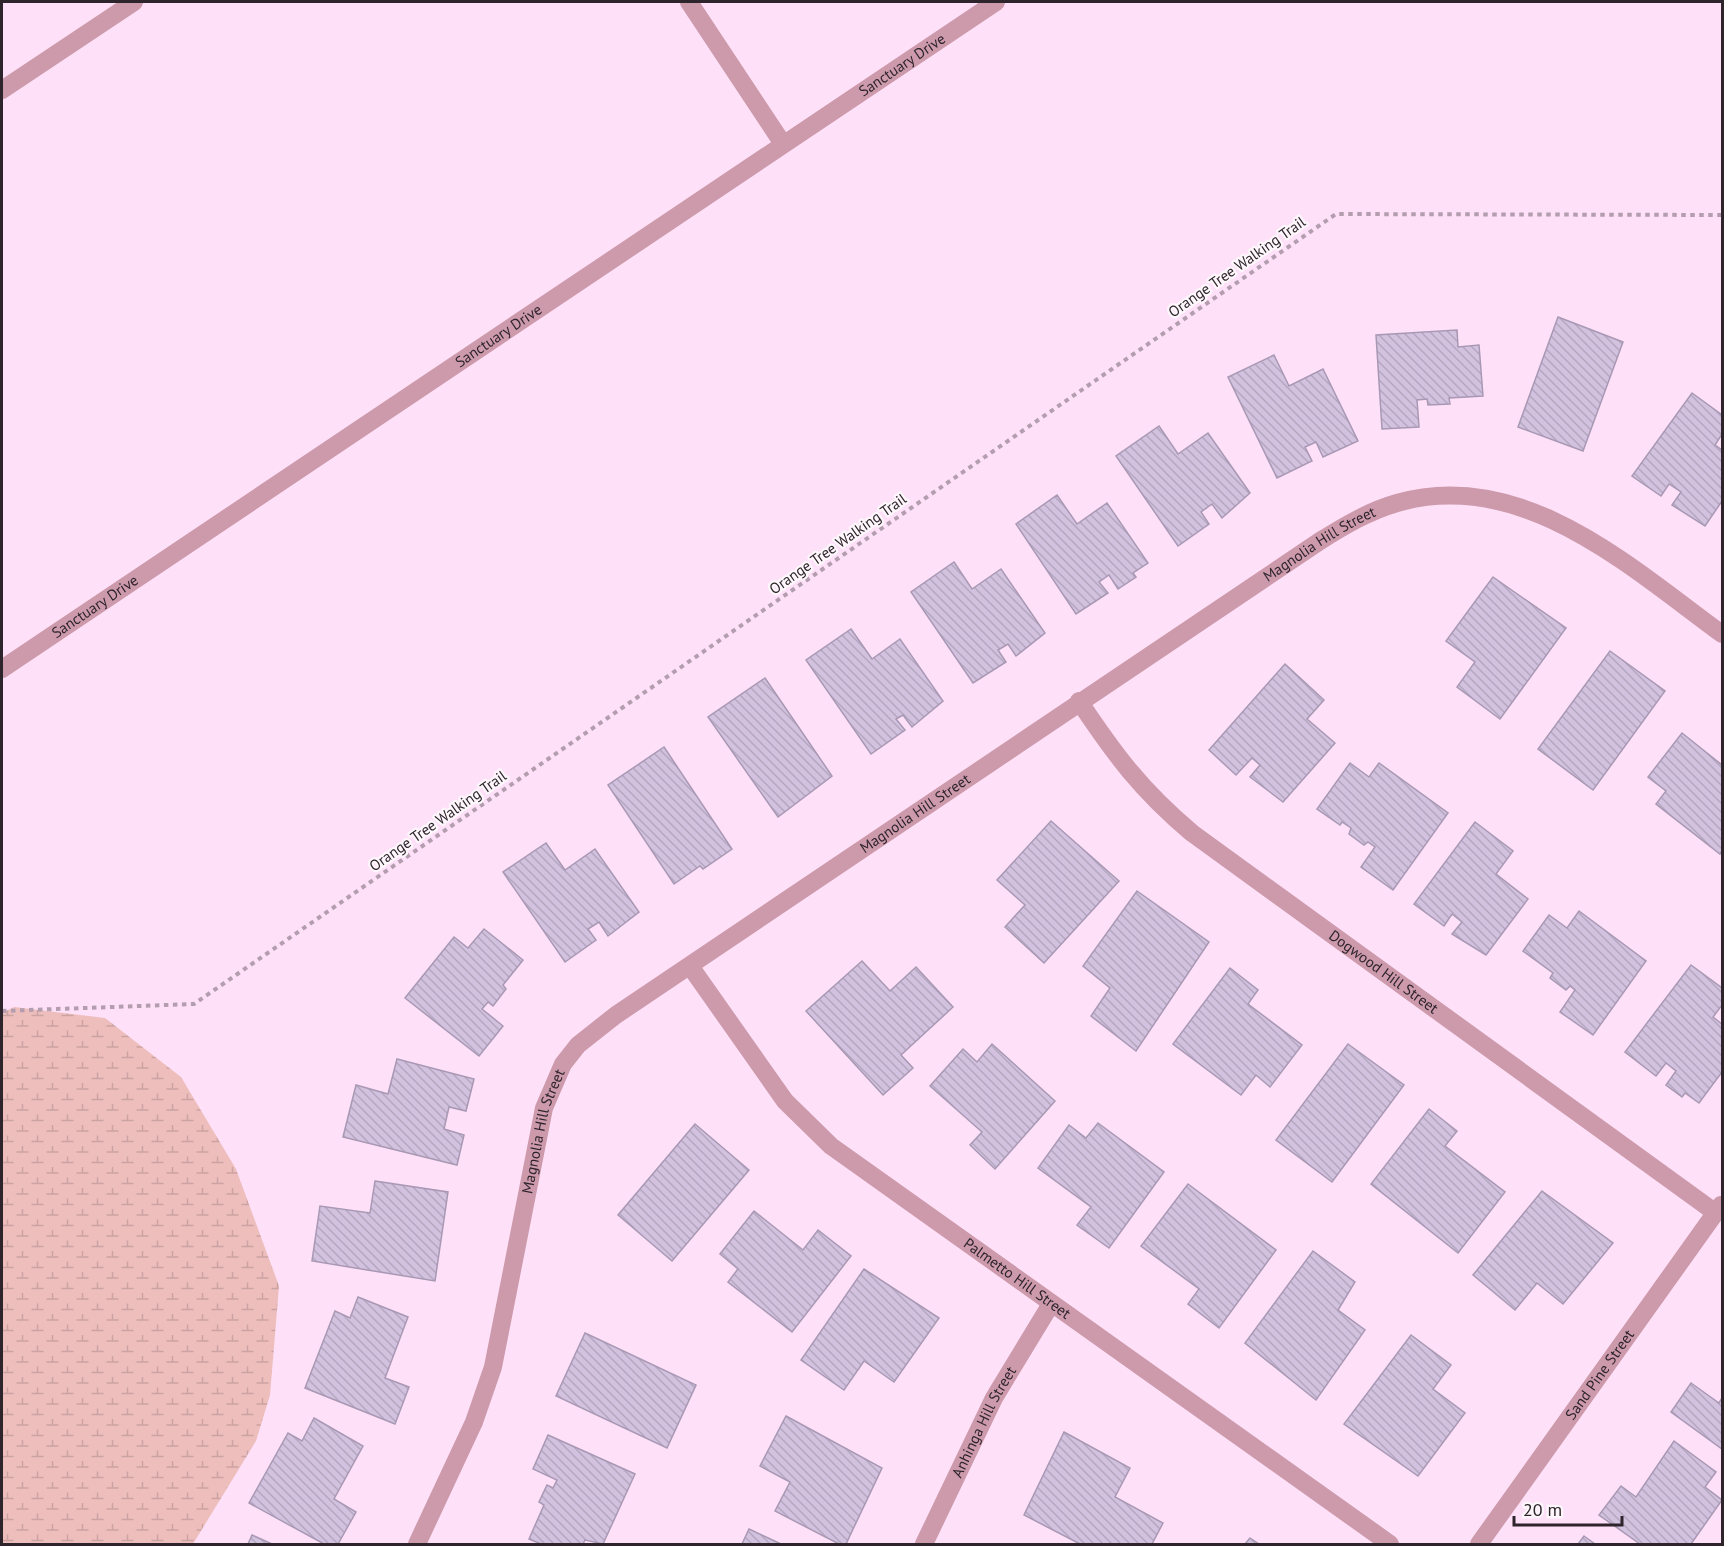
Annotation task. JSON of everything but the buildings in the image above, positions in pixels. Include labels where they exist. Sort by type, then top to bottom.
[{"type":"street","points":[[2,90],[135,2]]},
{"type":"street","points":[[689,2],[783,144]]},
{"type":"street","name":"Sanctuary Drive","points":[[2,669],[996,2]]},
{"type":"street","name":"Magnolia Hill Street","points":[[417,1545],[485,1395],[497,1348],[537,1137],[552,1085],[563,1064],[596,1029],[1079,701],[1344,526],[1398,503],[1455,496],[1490,500],[1549,518],[1606,549],[1722,634]]},
{"type":"street","name":"Dogwood Hill Street","points":[[1079,701],[1125,768],[1145,792],[1192,833],[1719,1208]]},
{"type":"street","name":"Palmetto Hill Street","points":[[690,966],[764,1074],[807,1124],[854,1165],[1390,1545]]},
{"type":"street","name":"Sand Pine Street","points":[[1479,1545],[1719,1208]]},
{"type":"street","name":"Anhinga Hill Street","points":[[924,1545],[994,1398],[1051,1304]]},
{"type":"path","name":"Orange Tree Walking Trail","points":[[2,1011],[194,1004],[1336,214],[1722,215]]},
{"type":"green space","points":[[14,1007],[105,1018],[181,1077],[236,1169],[279,1286],[270,1395],[256,1441],[193,1544],[2,1544],[2,1013]]}]
